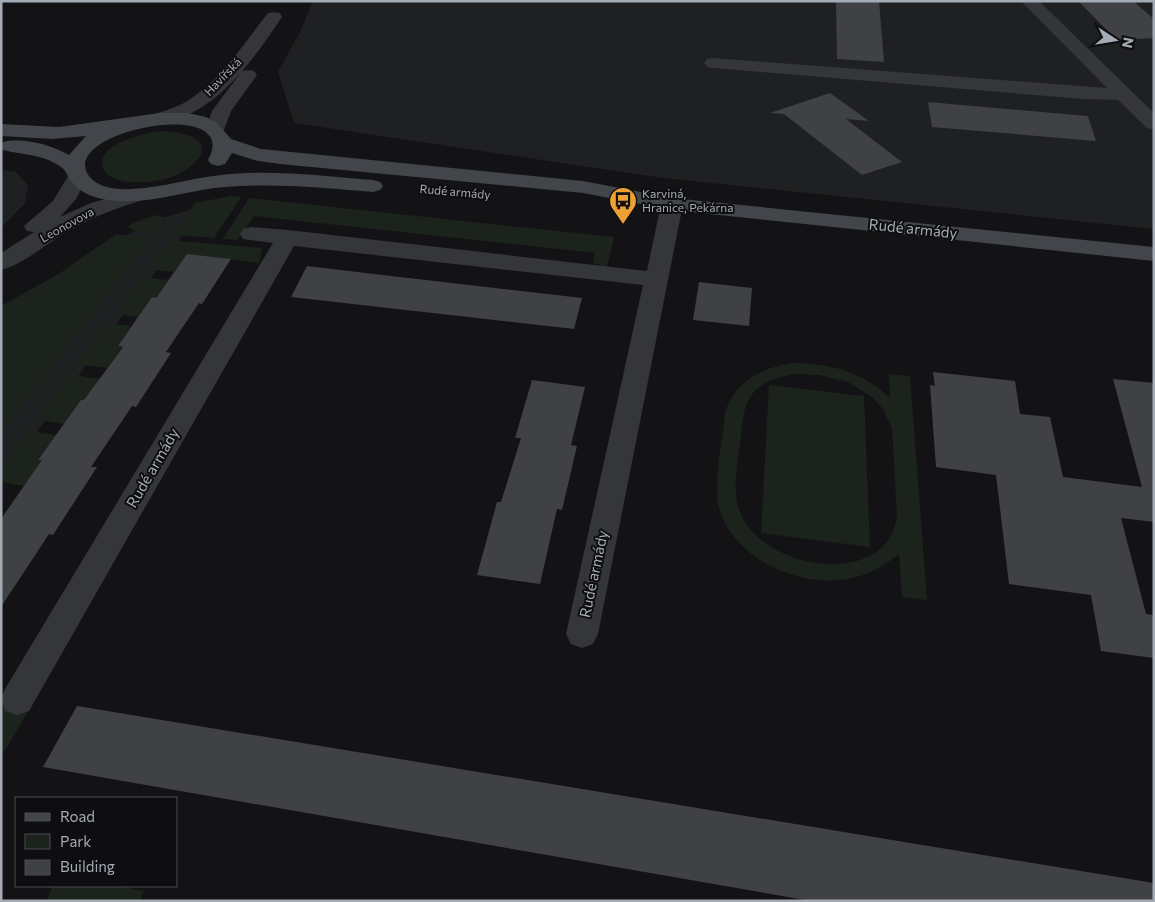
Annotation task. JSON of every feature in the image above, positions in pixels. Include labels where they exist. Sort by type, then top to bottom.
[{"type":"main road","name":"Rudé armády","points":[[1,130],[56,133],[126,125],[159,118],[182,119],[201,123],[219,137],[258,155],[583,187],[672,204]]},
{"type":"main road","name":"Rudé armády","points":[[76,173],[78,156],[89,143],[106,133],[126,125]]},
{"type":"main road","name":"Rudé armády","points":[[1,145],[54,154],[67,161],[86,186],[99,192],[116,196],[136,196],[158,193],[198,178],[213,167],[221,155],[219,137]]},
{"type":"main road","name":"Rudé armády","points":[[178,187],[277,178],[585,202],[672,204],[1154,254]]},
{"type":"street","points":[[1029,1],[1154,124]]},
{"type":"street","name":"Havířská","points":[[159,118],[188,108],[216,88],[241,60],[277,9]]},
{"type":"street","name":"Havířská","points":[[219,137],[226,104],[262,56],[272,34],[277,9]]},
{"type":"street","points":[[714,63],[1083,94],[1122,94]]},
{"type":"street","name":"Leonovova","points":[[1,248],[46,219],[72,192],[76,173]]},
{"type":"street","name":"Leonovova","points":[[1,263],[62,225],[88,212],[109,203],[136,196]]},
{"type":"street","name":"Rudé armády","points":[[582,634],[672,204]]},
{"type":"street","points":[[251,234],[655,279]]},
{"type":"street","name":"Rudé armády","points":[[17,700],[288,237]]},
{"type":"shaded area","points":[[313,1],[1154,1],[1154,229],[663,178],[294,123],[278,72],[300,32]]},
{"type":"shaded area","points":[[1,170],[16,172],[28,185],[25,203],[1,228]]},
{"type":"shaded area","points":[[204,206],[1,480],[1,313],[58,281],[148,222]]},
{"type":"green space","points":[[168,131],[194,138],[200,143],[202,149],[200,156],[185,170],[161,180],[124,181],[108,175],[104,170],[102,161],[105,154],[112,147],[143,134]]},
{"type":"green space","points":[[231,196],[241,197],[214,238],[173,235],[195,203]]},
{"type":"green space","points":[[249,198],[614,237],[607,267],[593,263],[595,253],[254,216],[238,240],[223,239]]},
{"type":"green space","points":[[157,215],[165,218],[160,227],[155,231],[141,232],[128,227],[133,223]]},
{"type":"green space","points":[[116,234],[148,238],[149,241],[1,434],[1,306],[60,273]]},
{"type":"green space","points":[[169,240],[262,248],[259,263],[187,254],[174,272],[148,269]]},
{"type":"green space","points":[[141,277],[168,280],[156,298],[151,297],[138,317],[114,314]]},
{"type":"green space","points":[[107,323],[131,326],[118,346],[122,347],[107,368],[77,364]]},
{"type":"green space","points":[[806,363],[833,367],[869,382],[890,398],[889,374],[910,376],[927,600],[902,597],[899,554],[879,568],[856,577],[816,580],[774,568],[756,557],[740,543],[727,527],[717,498],[725,413],[729,402],[742,384],[770,368]],"holes":[[[795,374],[819,375],[848,382],[872,397],[883,409],[892,429],[897,516],[888,540],[871,555],[848,563],[821,564],[794,558],[770,546],[750,529],[738,507],[736,498],[736,471],[742,421],[749,400],[754,392],[761,386],[781,377]]]},
{"type":"green space","points":[[69,374],[100,379],[84,400],[81,400],[64,424],[36,419]]},
{"type":"green space","points":[[769,385],[864,396],[870,547],[761,533]]},
{"type":"green space","points":[[27,431],[56,435],[38,459],[43,460],[24,486],[1,482],[1,466]]},
{"type":"green space","points":[[1,704],[29,710],[1,757]]},
{"type":"green space","points":[[53,887],[123,887],[144,891],[140,901],[46,901]]},
{"type":"building","points":[[836,1],[879,1],[884,62],[837,59]]},
{"type":"building","points":[[1078,1],[1133,1],[1154,19],[1154,38],[1117,40]]},
{"type":"building","points":[[830,93],[869,121],[846,119],[902,162],[862,175],[784,114],[770,113]]},
{"type":"building","points":[[928,102],[1088,116],[1096,141],[932,127]]},
{"type":"building","points":[[187,254],[231,259],[202,304],[199,303],[166,352],[171,353],[136,407],[132,406],[91,467],[97,467],[53,535],[49,534],[1,607],[1,519],[42,460],[38,460],[81,400],[84,400],[123,347],[118,346],[152,297],[156,298]]},
{"type":"building","points":[[307,266],[582,298],[574,329],[291,297]]},
{"type":"building","points":[[699,282],[752,288],[749,326],[693,320]]},
{"type":"building","points":[[933,372],[1015,381],[1020,414],[1050,417],[1063,477],[1142,487],[1113,379],[1154,383],[1154,522],[1121,518],[1146,614],[1154,615],[1154,658],[1101,651],[1091,595],[1009,584],[996,475],[936,467],[930,385],[935,386]]},
{"type":"building","points":[[532,380],[585,387],[571,445],[577,446],[562,510],[557,509],[540,584],[477,575],[497,502],[501,502],[521,438],[515,438]]},
{"type":"building","points":[[77,706],[1154,883],[1154,901],[811,901],[43,767]]},
{"type":"place","name":"Karviná, Hranice, Pekárna","points":[[623,225]]}]
